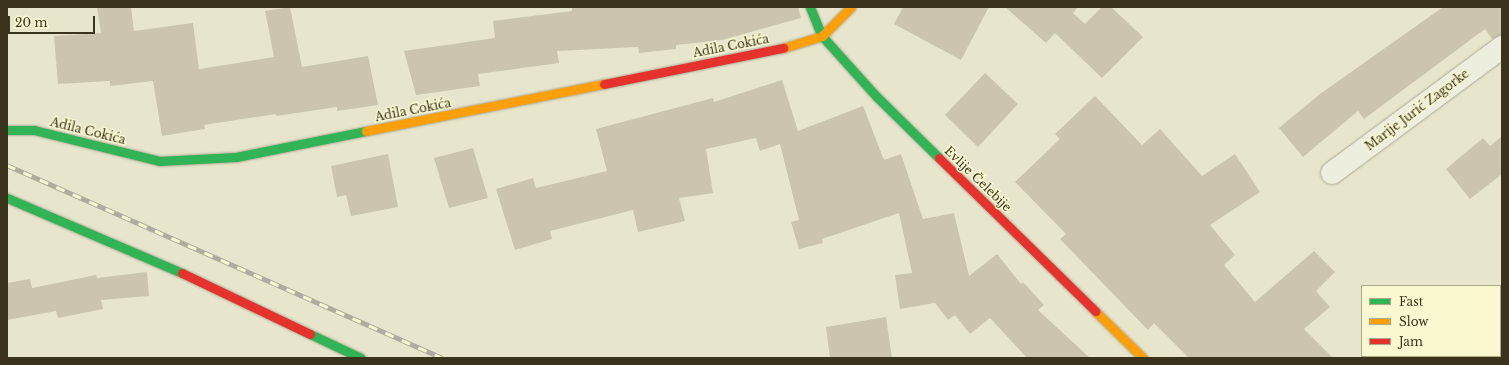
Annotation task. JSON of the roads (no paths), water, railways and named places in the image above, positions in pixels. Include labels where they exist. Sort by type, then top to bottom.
[{"type":"street","name":"Evlije Čelebije","points":[[810,7],[822,36],[877,97],[1143,358]]},
{"type":"street","points":[[822,36],[851,7]]},
{"type":"street","name":"Adila Cokića","points":[[7,130],[18,128],[34,130],[159,161],[236,157],[783,48],[822,36]]},
{"type":"street","name":"Marije Jurić Zagorke","points":[[1332,173],[1502,47]]},
{"type":"street","points":[[7,198],[142,254],[361,358]]},
{"type":"railway","points":[[7,165],[442,358]]}]
